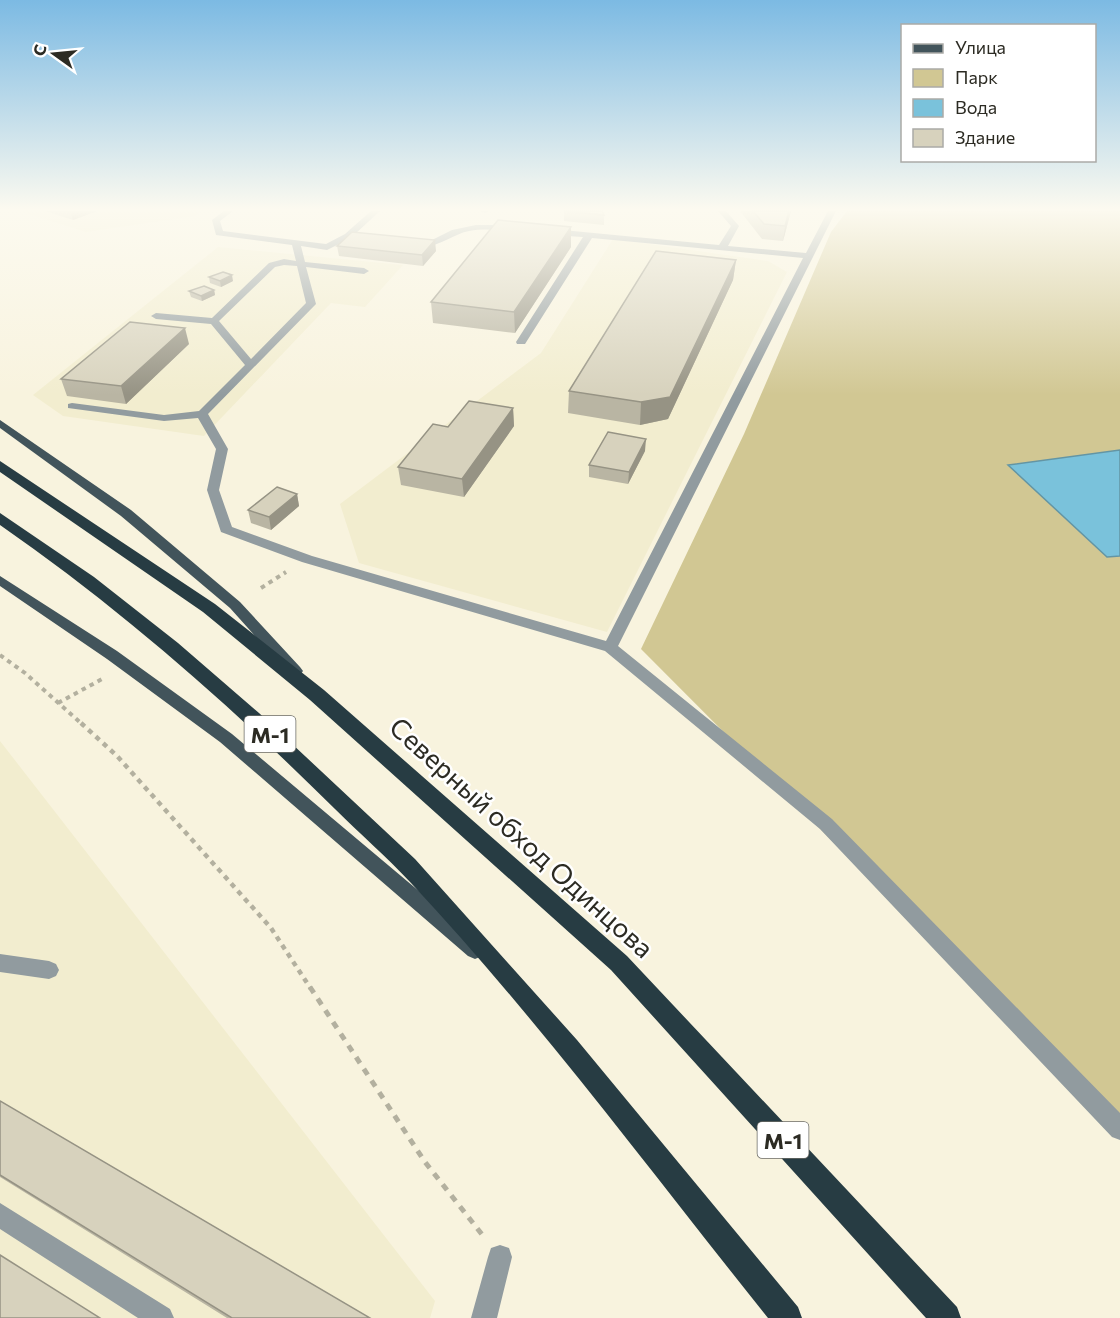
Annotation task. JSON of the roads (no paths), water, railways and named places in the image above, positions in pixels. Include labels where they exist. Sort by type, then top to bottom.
[{"type":"highway","name":"Северный обход Одинцова","points":[[0,465],[209,608],[317,695],[619,963],[946,1318]]},
{"type":"highway","name":"М-1","points":[[0,518],[118,601],[271,734],[431,889],[512,982],[787,1318]]},
{"type":"main road","points":[[0,423],[126,513],[235,605],[317,695]]},
{"type":"main road","points":[[0,580],[112,655],[226,738],[512,982]]},
{"type":"lane","points":[[214,321],[264,273]]},
{"type":"lane","points":[[72,406],[164,418],[201,414],[311,304],[302,273]]},
{"type":"lane","points":[[521,342],[565,273]]},
{"type":"lane","points":[[610,647],[799,273]]},
{"type":"lane","points":[[156,316],[214,321],[251,365]]},
{"type":"lane","points":[[201,414],[222,449],[213,490],[226,529],[307,560],[610,647],[826,824],[1120,1129]]},
{"type":"lane","points":[[0,963],[49,970]]},
{"type":"lane","points":[[0,1215],[161,1318]]},
{"type":"lane","points":[[484,1318],[500,1257]]},
{"type":"water","points":[[1120,450],[1120,556],[1107,557],[1008,465]]}]
